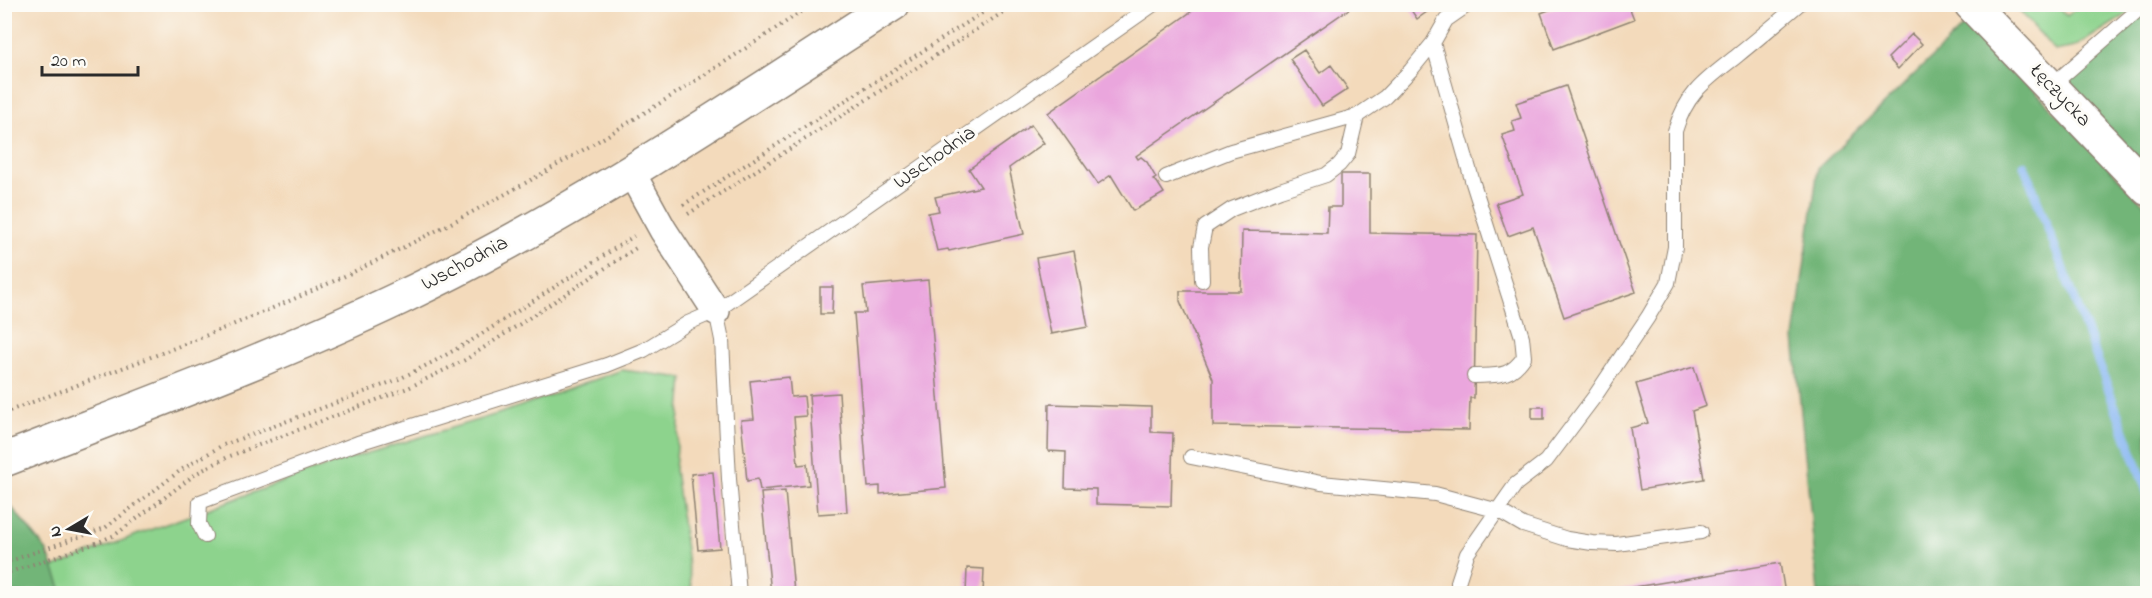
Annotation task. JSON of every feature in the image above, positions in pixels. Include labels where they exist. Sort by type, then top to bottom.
[{"type":"street","name":"Wschodnia","points":[[4,460],[266,358],[401,298],[494,250],[631,172],[892,4]]},
{"type":"street","name":"Łęczycka","points":[[1971,4],[2147,186]]},
{"type":"street","points":[[631,172],[661,226],[716,311]]},
{"type":"lane","name":"Wschodnia","points":[[205,536],[199,524],[200,502],[358,443],[607,365],[644,350],[688,323],[716,311],[1154,4]]},
{"type":"lane","points":[[1166,177],[1231,151],[1357,116],[1385,97],[1433,43],[1446,20],[1469,4]]},
{"type":"lane","points":[[1458,594],[1458,582],[1467,554],[1516,484],[1546,461],[1595,396],[1668,284],[1675,247],[1676,131],[1679,117],[1687,102],[1702,83],[1799,4]]},
{"type":"lane","points":[[2052,86],[2145,4]]},
{"type":"lane","points":[[1433,43],[1473,183],[1522,337],[1524,357],[1518,367],[1506,374],[1474,376]]},
{"type":"lane","points":[[1202,280],[1201,247],[1205,227],[1232,209],[1326,175],[1348,154],[1357,116]]},
{"type":"lane","points":[[716,311],[722,340],[729,479],[739,594]]},
{"type":"lane","points":[[1191,457],[1322,483],[1435,494],[1498,511],[1523,525],[1567,539],[1592,543],[1617,544],[1701,532]]},
{"type":"path","points":[[4,413],[154,356],[263,311],[351,273],[486,205],[642,114],[813,4]]},
{"type":"path","points":[[4,574],[115,535],[197,473],[230,456],[408,388],[465,360],[661,226],[996,4]]},
{"type":"path","points":[[4,563],[105,528],[181,470],[221,446],[399,380],[435,361],[661,226],[1016,4]]},
{"type":"green space","points":[[2015,5],[2057,5],[2067,16],[2080,5],[2142,5],[2075,47],[2055,51]]},
{"type":"green space","points":[[2147,5],[2147,169],[2062,77]]},
{"type":"green space","points":[[1968,22],[2147,207],[2147,593],[1818,593],[1794,338],[1818,168]]},
{"type":"green space","points":[[622,370],[683,378],[675,470],[692,593],[63,594],[52,568],[335,463],[501,413]]},
{"type":"green space","points":[[5,499],[47,551],[63,593],[5,593]]},
{"type":"building","points":[[1202,4],[1356,4],[1136,156],[1147,162],[1156,178],[1153,180],[1164,193],[1133,211],[1111,175],[1098,184],[1048,113]]},
{"type":"building","points":[[1407,4],[1438,4],[1417,19]]},
{"type":"building","points":[[1564,4],[1628,4],[1634,19],[1554,49],[1541,13]]},
{"type":"building","points":[[1912,34],[1922,44],[1898,69],[1888,58]]},
{"type":"building","points":[[1304,50],[1320,73],[1331,65],[1348,89],[1322,106],[1290,59]]},
{"type":"building","points":[[1566,86],[1636,292],[1564,317],[1533,227],[1508,236],[1496,203],[1523,194],[1502,135],[1515,131],[1512,121],[1521,118],[1516,103]]},
{"type":"building","points":[[1031,125],[1044,143],[1009,168],[1024,234],[949,251],[948,249],[937,251],[928,213],[939,211],[935,197],[981,187],[969,169]]},
{"type":"building","points":[[1341,174],[1370,174],[1370,233],[1477,235],[1474,398],[1470,398],[1469,430],[1213,426],[1213,379],[1180,301],[1180,291],[1241,291],[1242,231],[1327,233],[1328,207],[1341,207]]},
{"type":"building","points":[[1074,251],[1088,327],[1051,334],[1036,258]]},
{"type":"building","points":[[928,280],[946,488],[880,494],[880,486],[868,487],[854,313],[866,313],[863,286]]},
{"type":"building","points":[[820,287],[833,287],[832,314],[820,314]]},
{"type":"building","points":[[1694,367],[1706,406],[1692,411],[1704,479],[1640,490],[1630,428],[1648,423],[1636,384]]},
{"type":"building","points":[[789,377],[791,397],[804,396],[806,416],[794,417],[798,465],[807,464],[809,485],[760,490],[758,479],[747,481],[741,420],[754,419],[750,381]]},
{"type":"building","points":[[839,393],[847,512],[818,514],[809,395]]},
{"type":"building","points":[[1049,404],[1151,407],[1151,432],[1173,433],[1171,506],[1096,504],[1096,489],[1065,488],[1066,452],[1048,451]]},
{"type":"building","points":[[1532,407],[1544,407],[1544,419],[1532,419]]},
{"type":"building","points":[[713,472],[720,548],[698,550],[691,474]]},
{"type":"building","points":[[785,491],[794,592],[803,591],[803,594],[771,594],[761,493]]},
{"type":"building","points":[[1780,563],[1785,594],[1605,594],[1605,592]]},
{"type":"building","points":[[967,568],[984,569],[983,594],[966,594]]},
{"type":"waterway","points":[[2024,165],[2148,494]]}]
